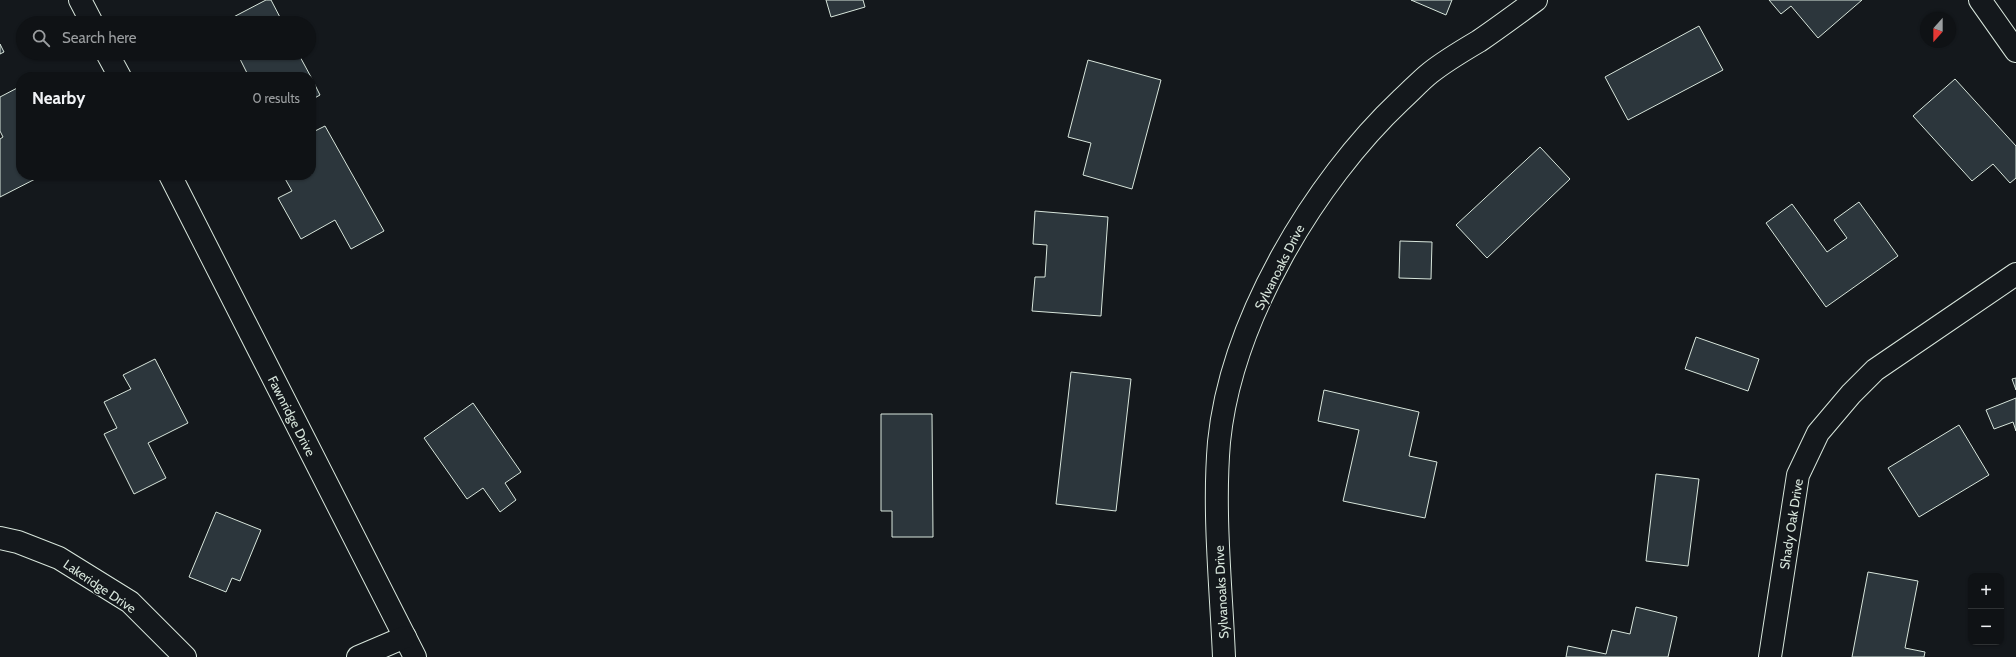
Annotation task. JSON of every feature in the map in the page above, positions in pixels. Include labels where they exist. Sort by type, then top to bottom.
[{"type":"street","points":[[80,0],[88,16]]},
{"type":"street","name":"Sylvanoaks Drive","points":[[1224,657],[1216,485],[1219,440],[1228,396],[1240,352],[1267,285],[1299,226],[1328,183],[1380,120],[1429,74],[1536,0]]},
{"type":"street","points":[[1980,0],[2016,51]]},
{"type":"street","points":[[111,60],[117,72]]},
{"type":"street","name":"Fawnridge Drive","points":[[173,180],[415,657]]},
{"type":"street","name":"Shady Oak Drive","points":[[1770,657],[1798,475],[1818,433],[1851,394],[1875,370],[2016,274]]},
{"type":"street","name":"Lakeridge Drive","points":[[0,538],[18,542],[59,558],[130,602],[185,657]]},
{"type":"street","points":[[358,657],[405,637]]},
{"type":"building","points":[[266,0],[271,0],[279,16],[235,16]]},
{"type":"building","points":[[826,0],[863,0],[865,7],[831,17]]},
{"type":"building","points":[[1411,0],[1452,0],[1446,15]]},
{"type":"building","points":[[1769,0],[1862,0],[1818,38],[1791,6],[1781,14]]},
{"type":"building","points":[[1699,26],[1723,70],[1628,120],[1605,77]]},
{"type":"building","points":[[0,44],[4,52],[0,54]]},
{"type":"building","points":[[240,60],[302,60],[308,72],[246,72]]},
{"type":"building","points":[[1088,60],[1161,80],[1132,189],[1083,175],[1091,143],[1068,137]]},
{"type":"building","points":[[1955,79],[2016,146],[2016,178],[2010,183],[1993,164],[1972,181],[1913,116]]},
{"type":"building","points":[[316,87],[320,95],[316,97]]},
{"type":"building","points":[[16,89],[16,180],[33,180],[0,197],[0,139],[3,137],[0,131],[0,97]]},
{"type":"building","points":[[325,126],[384,231],[351,249],[335,220],[301,239],[278,198],[292,191],[286,180],[316,180],[316,130]]},
{"type":"building","points":[[1540,147],[1570,179],[1487,258],[1456,225]]},
{"type":"building","points":[[1859,202],[1898,256],[1826,307],[1766,223],[1792,204],[1827,252],[1847,238],[1834,220]]},
{"type":"building","points":[[1035,211],[1108,217],[1101,316],[1032,311],[1035,277],[1045,277],[1047,245],[1033,244]]},
{"type":"building","points":[[1400,241],[1432,242],[1431,279],[1399,278]]},
{"type":"building","points":[[1696,337],[1759,359],[1748,391],[1685,369]]},
{"type":"building","points":[[155,359],[188,423],[148,443],[166,478],[134,494],[104,434],[117,428],[104,402],[131,389],[123,375]]},
{"type":"building","points":[[1071,372],[1131,379],[1116,511],[1056,504]]},
{"type":"building","points":[[2016,378],[2016,390],[2012,379]]},
{"type":"building","points":[[1324,390],[1419,412],[1409,456],[1437,462],[1425,518],[1343,501],[1359,430],[1318,421]]},
{"type":"building","points":[[2016,398],[2016,431],[2013,422],[1994,429],[1986,410]]},
{"type":"building","points":[[473,403],[521,472],[505,483],[516,500],[500,512],[483,488],[467,499],[424,438]]},
{"type":"building","points":[[881,414],[932,414],[933,537],[892,537],[892,511],[881,511]]},
{"type":"building","points":[[1959,425],[1989,475],[1919,517],[1888,468]]},
{"type":"building","points":[[1656,474],[1699,479],[1688,566],[1646,561]]},
{"type":"building","points":[[216,512],[261,530],[240,581],[232,578],[226,592],[189,577]]},
{"type":"building","points":[[1868,572],[1918,581],[1905,648],[1925,652],[1924,657],[1852,657]]},
{"type":"building","points":[[1636,607],[1677,617],[1668,657],[1566,657],[1568,646],[1606,654],[1612,630],[1630,634]]}]
